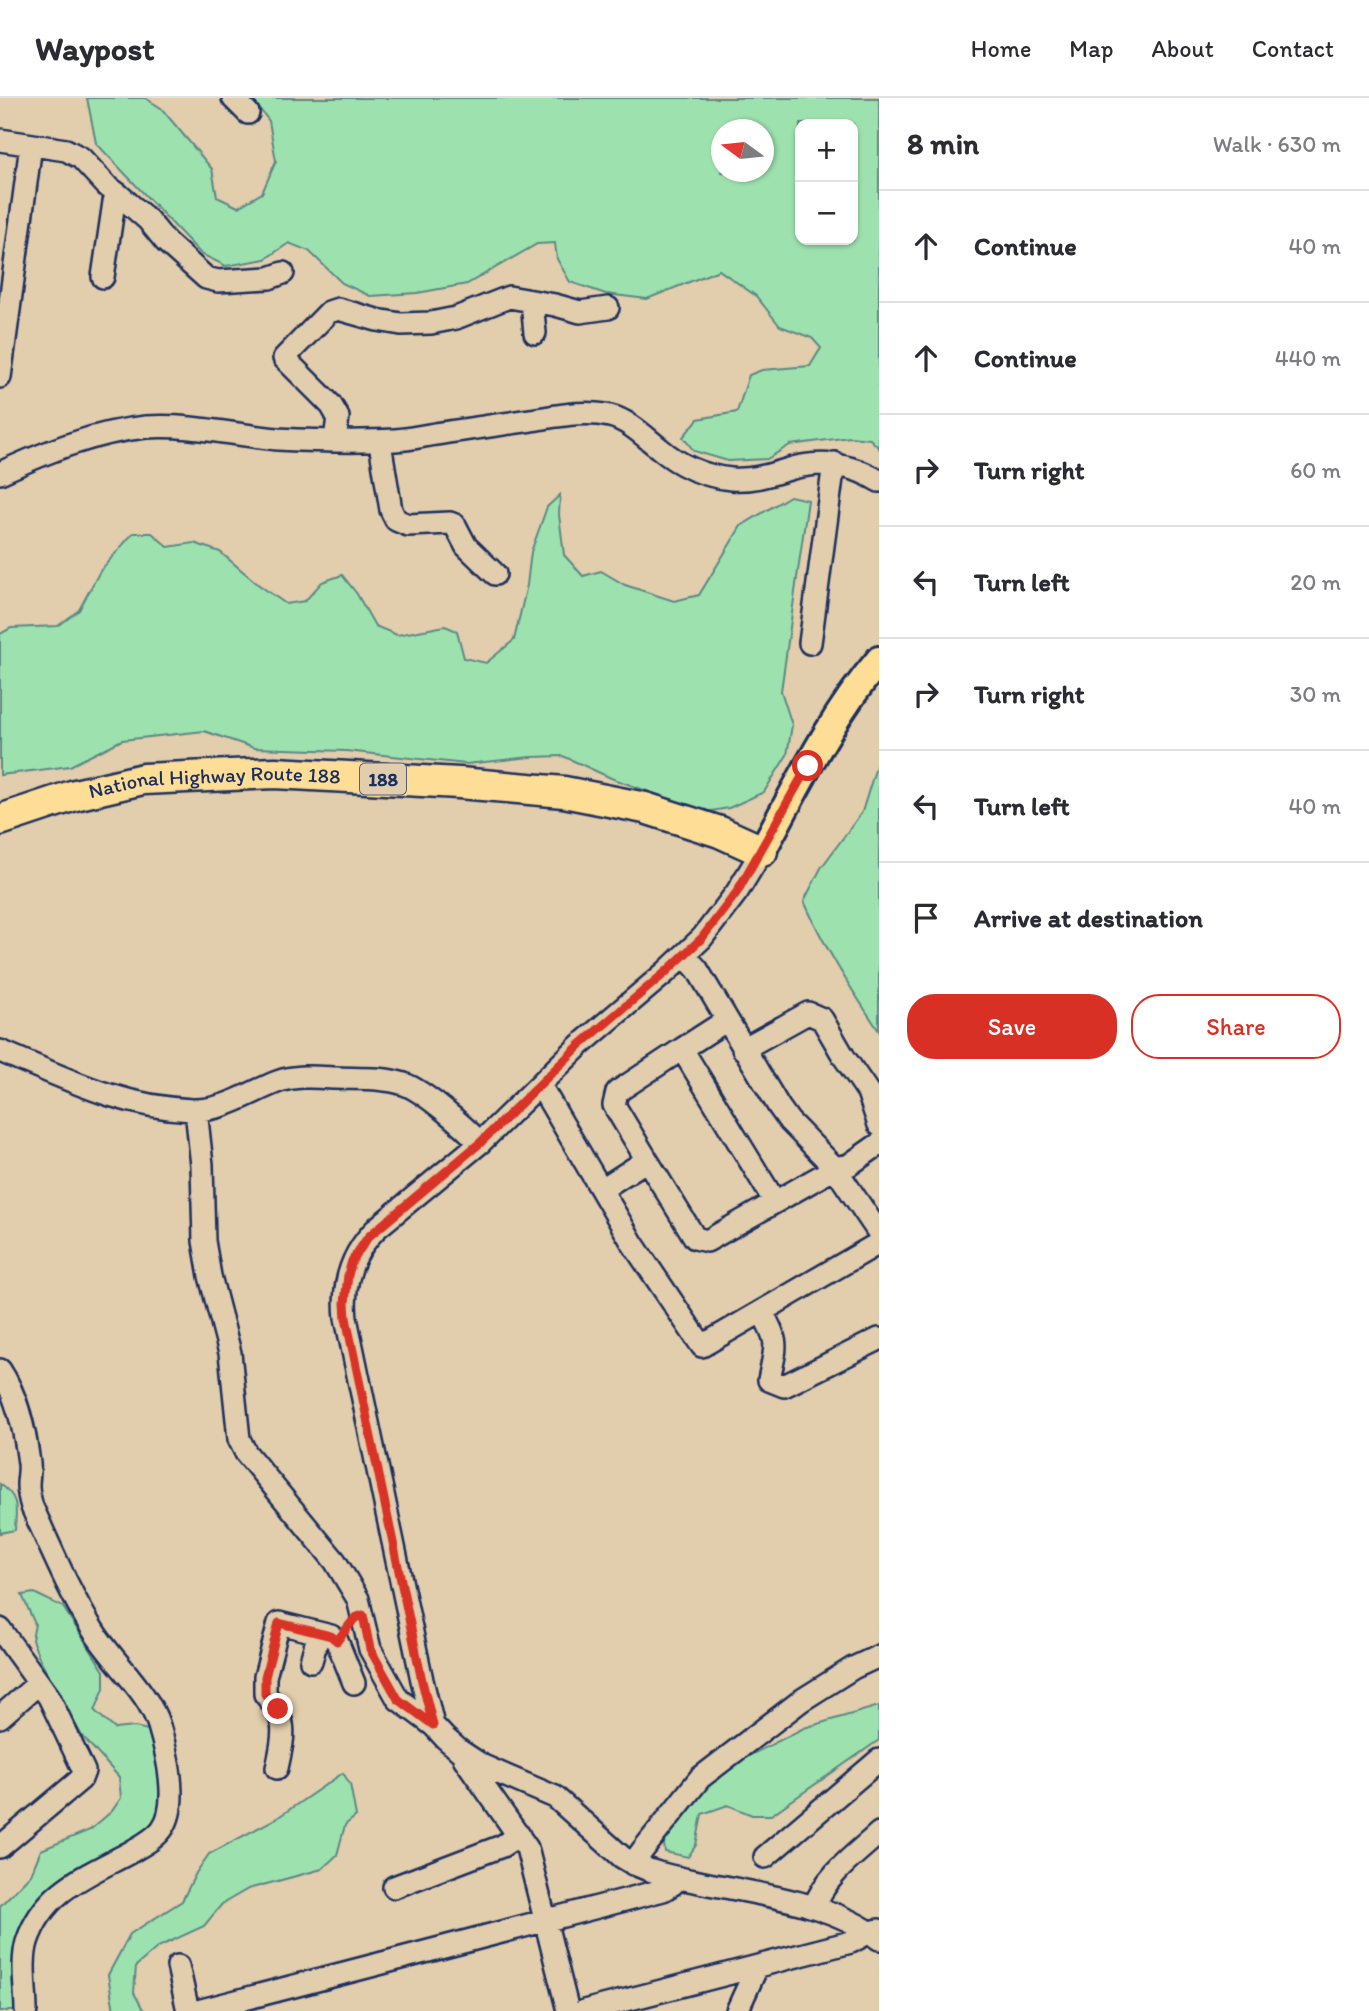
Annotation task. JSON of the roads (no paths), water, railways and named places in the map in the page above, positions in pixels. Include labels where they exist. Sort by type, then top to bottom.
[{"type":"highway","name":"National Highway Route 188","points":[[0,820],[75,795],[143,779],[275,773],[564,792],[645,808],[720,832],[762,851]]},
{"type":"main road","points":[[762,851],[836,717],[879,660]]},
{"type":"street","points":[[0,140],[66,150],[80,158],[206,278],[218,281],[269,278],[283,272]]},
{"type":"street","points":[[0,377],[31,145]]},
{"type":"street","points":[[103,277],[114,202],[118,194]]},
{"type":"street","points":[[335,440],[338,417],[331,405],[284,358],[329,312],[338,309],[401,324],[430,323],[456,318],[509,297],[580,312],[608,308]]},
{"type":"street","points":[[532,301],[535,333]]},
{"type":"street","points":[[0,473],[72,444],[121,430],[149,427],[183,428],[279,439],[398,440],[588,413],[614,417],[639,432],[682,465],[706,475],[733,479],[761,478],[814,464],[834,463],[865,472],[879,481]]},
{"type":"street","points":[[382,440],[381,449],[391,510],[396,520],[408,525],[455,525],[466,546],[495,574]]},
{"type":"street","points":[[810,643],[834,463]]},
{"type":"street","points":[[433,1725],[346,1318],[345,1289],[352,1261],[368,1237],[480,1143],[580,1045],[702,938],[737,892],[762,851]]},
{"type":"street","points":[[684,955],[697,969],[789,1121],[835,1168],[879,1233]]},
{"type":"street","points":[[743,1049],[807,1013],[821,1019],[868,1091],[879,1125]]},
{"type":"street","points":[[727,1020],[617,1092],[614,1105],[695,1238],[706,1241],[835,1168],[849,1165],[879,1144]]},
{"type":"street","points":[[682,1049],[775,1202]]},
{"type":"street","points":[[0,1051],[112,1097],[159,1107],[196,1110],[224,1106],[293,1077],[383,1080],[418,1091],[469,1131],[480,1143]]},
{"type":"street","points":[[540,1085],[633,1244],[702,1346],[879,1242]]},
{"type":"street","points":[[196,1110],[202,1165],[204,1241],[230,1353],[239,1439],[252,1461],[335,1561],[358,1599],[370,1649],[398,1699],[433,1725],[460,1751],[483,1766],[555,1797],[633,1864],[677,1878],[814,1907],[854,1922],[876,1934]]},
{"type":"street","points":[[602,1189],[647,1160]]},
{"type":"street","points":[[762,1312],[774,1334],[776,1346],[769,1380],[784,1385],[879,1339]]},
{"type":"street","points":[[0,1370],[17,1402],[27,1454],[28,1489],[32,1507],[94,1632],[149,1705],[159,1724],[172,1787],[171,1807],[162,1829],[144,1844],[65,1888],[50,1901],[27,1943],[26,2011]]},
{"type":"street","points":[[311,1661],[328,1637],[363,1615]]},
{"type":"street","points":[[277,1768],[282,1727],[278,1709],[265,1694],[265,1677],[279,1623],[328,1637],[354,1683]]},
{"type":"street","points":[[0,1629],[49,1697],[84,1771],[81,1779],[0,1847]]},
{"type":"street","points":[[633,1864],[700,1778],[803,1700],[853,1668],[879,1656]]},
{"type":"street","points":[[0,1717],[39,1683]]},
{"type":"street","points":[[460,1751],[527,1848],[568,2011]]},
{"type":"street","points":[[765,1857],[879,1760]]},
{"type":"street","points":[[814,1907],[820,1891],[835,1873],[879,1833]]},
{"type":"street","points":[[394,1887],[502,1846],[519,1835]]},
{"type":"street","points":[[198,2011],[663,1890],[677,1878]]},
{"type":"street","points":[[584,2011],[876,1934]]},
{"type":"street","points":[[178,1966],[188,2011]]},
{"type":"street","points":[[737,2011],[757,1967]]}]
